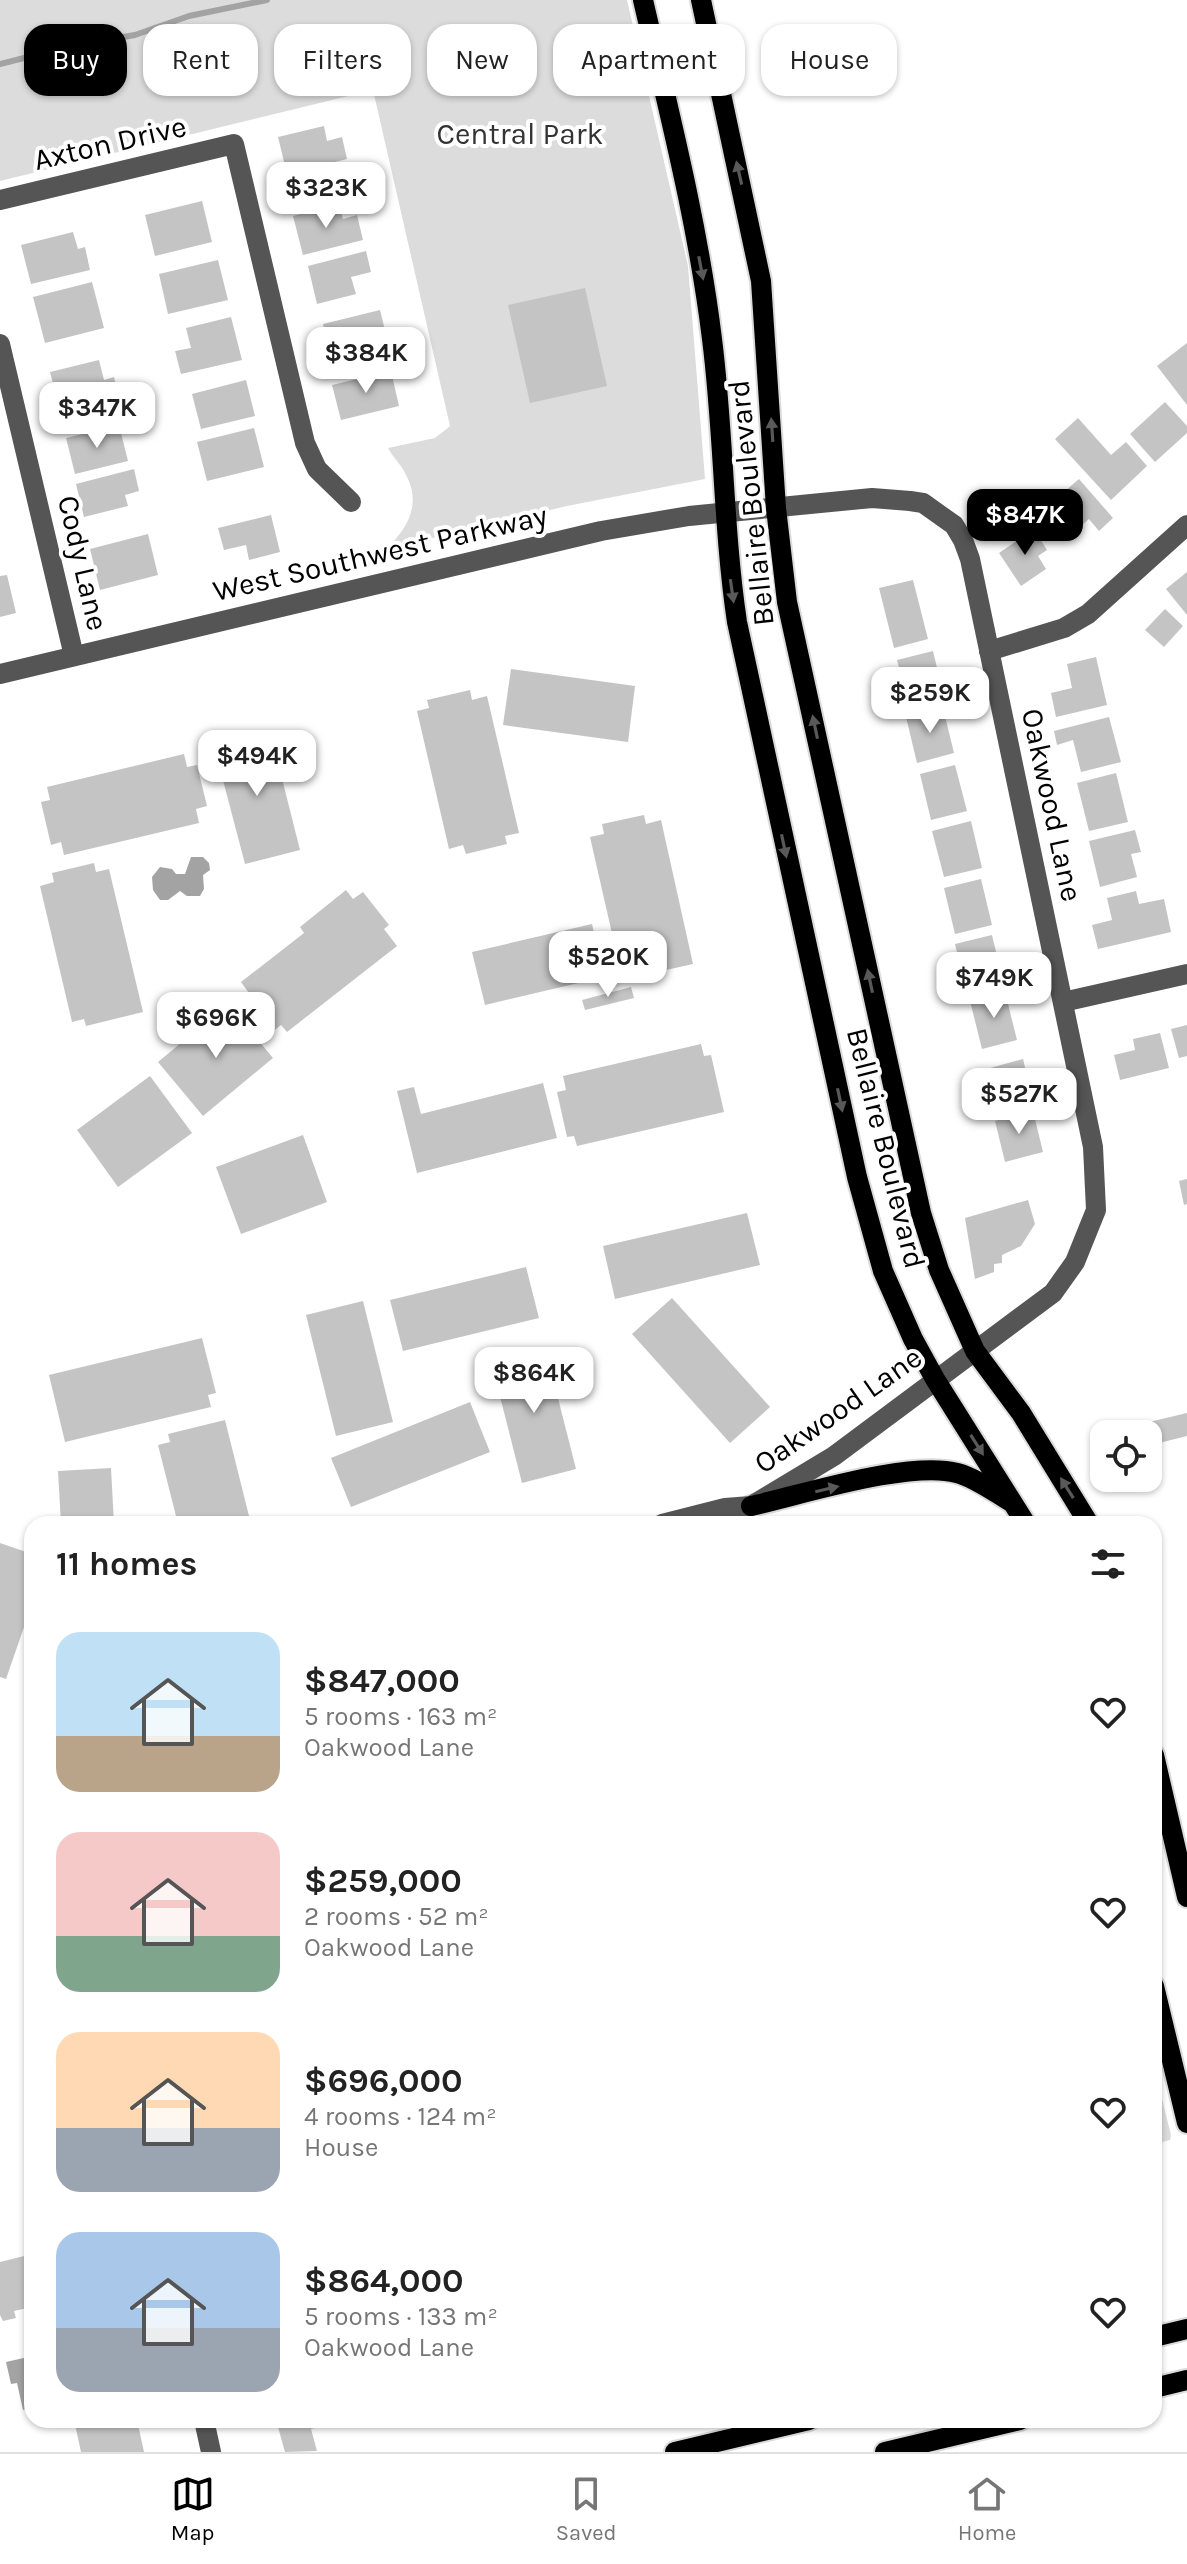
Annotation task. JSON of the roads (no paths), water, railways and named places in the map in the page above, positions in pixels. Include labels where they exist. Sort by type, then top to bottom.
[{"type":"main road","name":"Bellaire Boulevard","points":[[643,0],[688,196],[708,308],[733,599],[857,1177],[883,1271],[913,1339],[1021,1516]]},
{"type":"main road","name":"Bellaire Boulevard","points":[[701,0],[761,281],[776,508],[787,602],[928,1238],[975,1351],[1021,1413],[1084,1516]]},
{"type":"main road","points":[[751,1506],[904,1472],[934,1469],[971,1478],[1015,1505]]},
{"type":"main road","points":[[1162,1789],[1187,1897]]},
{"type":"main road","points":[[1162,2019],[1187,2123]]},
{"type":"main road","points":[[1162,2335],[1187,2329]]},
{"type":"main road","points":[[1162,2386],[1187,2380]]},
{"type":"main road","points":[[675,2452],[776,2428]]},
{"type":"main road","points":[[885,2452],[986,2428]]},
{"type":"street","name":"Axton Drive","points":[[0,200],[234,144],[305,443],[317,469],[351,502]]},
{"type":"street","name":"Cody Lane","points":[[0,344],[74,656]]},
{"type":"street","name":"Oakwood Lane","points":[[694,1516],[725,1508],[751,1506],[834,1456],[1053,1293],[1075,1262],[1096,1210],[1093,1147],[963,540],[954,525],[923,503],[872,498],[776,508]]},
{"type":"street","name":"West Southwest Parkway","points":[[0,674],[601,531],[647,522],[776,508]]},
{"type":"street","points":[[989,651],[1064,628],[1088,614],[1187,525]]},
{"type":"street","points":[[1063,1002],[1187,974]]},
{"type":"street","points":[[206,2428],[211,2452]]},
{"type":"waterway","points":[[0,64],[75,45],[135,35],[189,16],[267,0]]},
{"type":"park label","name":"Central Park","points":[[520,134]]}]
